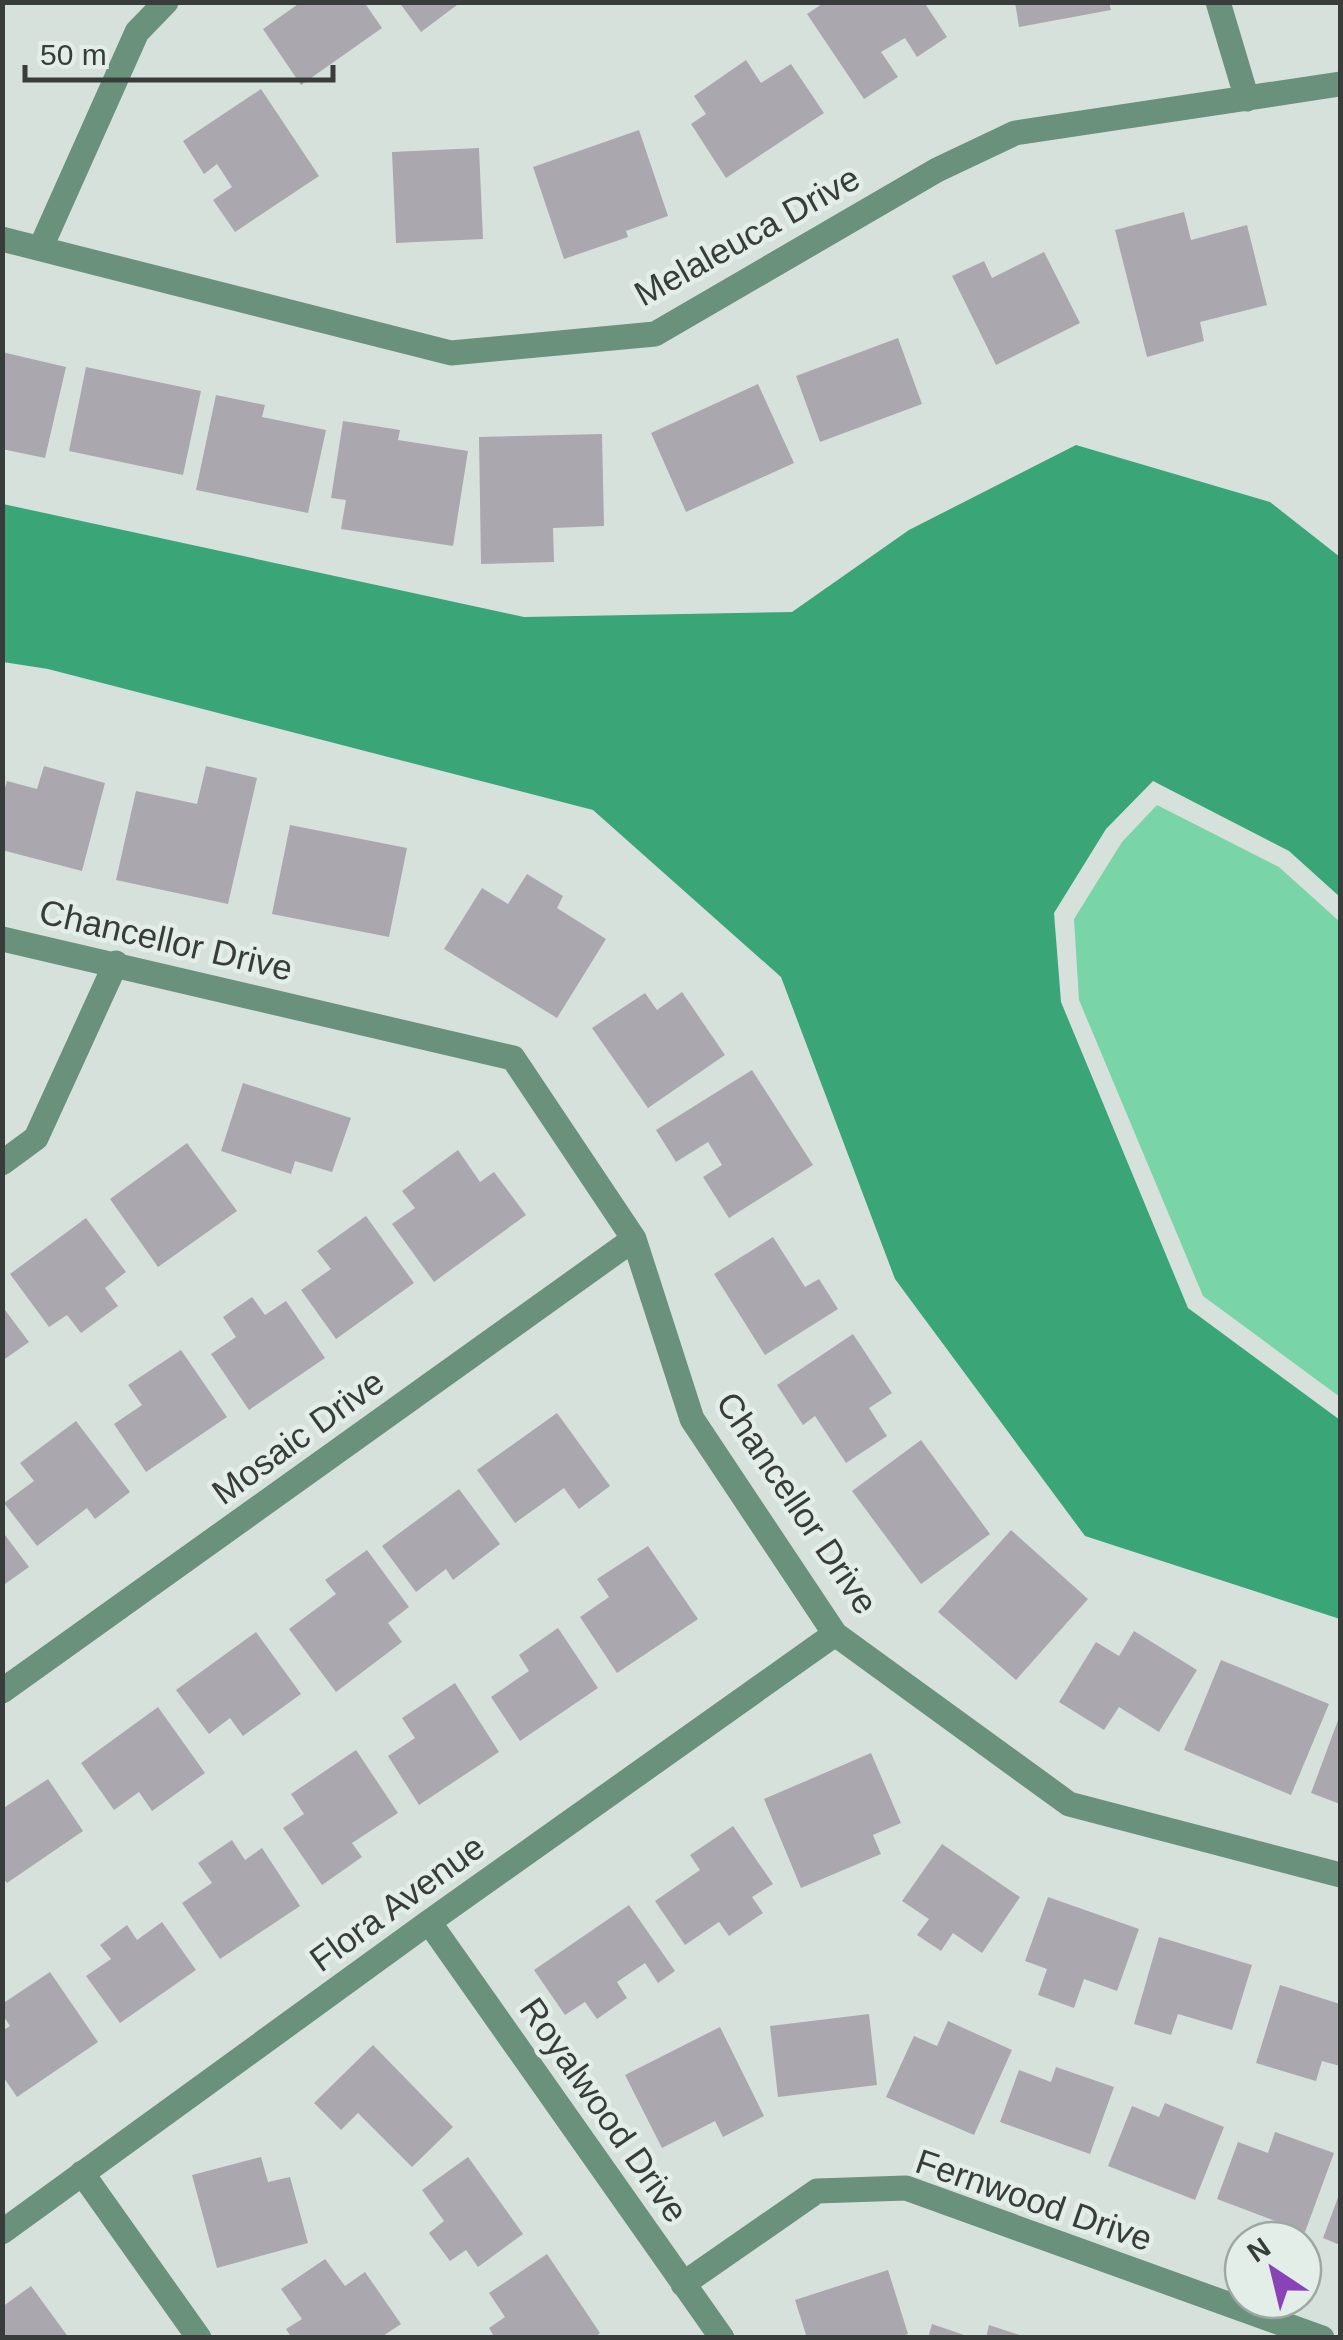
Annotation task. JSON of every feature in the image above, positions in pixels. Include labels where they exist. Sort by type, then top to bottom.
[{"type":"street","points":[[41,247],[137,32],[166,2]]},
{"type":"street","points":[[1218,2],[1247,100]]},
{"type":"street","name":"Melaleuca Drive","points":[[2,239],[451,353],[655,334],[937,170],[1015,134],[1340,84]]},
{"type":"street","name":"Chancellor Drive","points":[[2,939],[513,1058],[634,1239],[692,1419],[835,1634],[1069,1804],[1340,1875]]},
{"type":"street","points":[[2,1162],[36,1138],[116,963]]},
{"type":"street","name":"Mosaic Drive","points":[[2,1691],[634,1239]]},
{"type":"street","name":"Flora Avenue","points":[[2,2232],[835,1634]]},
{"type":"street","name":"Royalwood Drive","points":[[429,1922],[722,2338]]},
{"type":"street","points":[[82,2173],[199,2338]]},
{"type":"street","name":"Fernwood Drive","points":[[683,2284],[817,2190],[906,2188],[1322,2338]]},
{"type":"shaded area","points":[[1076,445],[1270,502],[1340,557],[1340,897],[1289,851],[1153,781],[1106,829],[1054,913],[1061,1002],[1188,1308],[1340,1420],[1340,1619],[1085,1536],[895,1279],[781,977],[593,810],[48,669],[3,662],[3,504],[524,617],[792,612],[909,530]]},
{"type":"shaded area","points":[[1157,805],[1279,867],[1340,922],[1340,1397],[1203,1296],[1079,1000],[1074,919],[1122,842]]},
{"type":"building","points":[[301,2],[364,2],[382,28],[301,85],[263,29]]},
{"type":"building","points":[[399,2],[461,2],[421,32]]},
{"type":"building","points":[[825,2],[924,2],[947,37],[917,57],[905,38],[881,52],[898,77],[864,99],[807,14]]},
{"type":"building","points":[[1015,2],[1109,2],[1111,10],[1019,27]]},
{"type":"building","points":[[746,60],[761,83],[791,64],[824,113],[726,178],[691,124],[706,114],[694,96]]},
{"type":"building","points":[[261,89],[319,176],[235,232],[213,200],[232,187],[217,164],[204,174],[183,141]]},
{"type":"building","points":[[639,130],[668,216],[626,231],[628,237],[564,259],[533,167]]},
{"type":"building","points":[[479,148],[483,239],[396,243],[392,152]]},
{"type":"building","points":[[1184,212],[1191,240],[1247,225],[1267,305],[1200,322],[1204,341],[1147,357],[1115,230]]},
{"type":"building","points":[[1044,252],[1080,323],[996,365],[952,276],[984,261],[992,278]]},
{"type":"building","points":[[898,338],[922,404],[820,442],[796,376]]},
{"type":"building","points":[[2,352],[66,367],[45,458],[2,449]]},
{"type":"building","points":[[86,367],[201,391],[183,475],[69,451]]},
{"type":"building","points":[[758,384],[794,463],[686,512],[651,433]]},
{"type":"building","points":[[216,395],[265,405],[262,417],[326,430],[308,513],[196,490]]},
{"type":"building","points":[[343,421],[400,430],[398,440],[468,451],[453,546],[341,529],[346,500],[331,498]]},
{"type":"building","points":[[602,434],[604,526],[553,528],[554,562],[481,564],[479,437]]},
{"type":"building","points":[[44,766],[105,783],[82,871],[2,850],[2,798],[7,781],[37,789]]},
{"type":"building","points":[[206,766],[257,778],[228,904],[116,880],[136,791],[197,804]]},
{"type":"building","points":[[290,825],[407,848],[389,937],[272,914]]},
{"type":"building","points":[[527,874],[563,896],[557,908],[606,939],[557,1018],[444,949],[482,888],[508,904]]},
{"type":"building","points":[[682,992],[725,1055],[648,1108],[592,1028],[645,993],[657,1010]]},
{"type":"building","points":[[752,1070],[813,1165],[729,1218],[703,1177],[722,1165],[708,1142],[676,1162],[656,1130]]},
{"type":"building","points":[[243,1083],[351,1118],[332,1172],[295,1161],[291,1174],[221,1151]]},
{"type":"building","points":[[187,1143],[237,1211],[158,1267],[110,1199]]},
{"type":"building","points":[[458,1150],[480,1182],[494,1172],[526,1215],[434,1282],[392,1224],[415,1208],[402,1191]]},
{"type":"building","points":[[366,1216],[414,1283],[336,1339],[301,1290],[331,1269],[317,1251]]},
{"type":"building","points":[[86,1218],[126,1272],[105,1288],[118,1306],[81,1333],[67,1315],[49,1327],[10,1274]]},
{"type":"building","points":[[773,1237],[805,1287],[819,1279],[838,1309],[765,1355],[714,1274]]},
{"type":"building","points":[[252,1297],[265,1315],[286,1301],[325,1358],[249,1410],[211,1354],[236,1337],[223,1317]]},
{"type":"building","points":[[2,1306],[29,1342],[2,1361]]},
{"type":"building","points":[[853,1334],[892,1393],[869,1408],[887,1436],[846,1463],[815,1416],[803,1425],[777,1385]]},
{"type":"building","points":[[181,1350],[227,1417],[146,1472],[114,1424],[142,1405],[128,1385]]},
{"type":"building","points":[[557,1413],[610,1486],[579,1509],[564,1488],[515,1523],[477,1470]]},
{"type":"building","points":[[76,1421],[130,1492],[95,1519],[87,1508],[37,1546],[4,1503],[34,1481],[20,1463]]},
{"type":"building","points":[[921,1440],[990,1534],[921,1584],[852,1491]]},
{"type":"building","points":[[459,1489],[500,1544],[453,1580],[446,1569],[416,1592],[382,1546]]},
{"type":"building","points":[[1011,1530],[1088,1599],[1016,1680],[938,1612]]},
{"type":"building","points":[[2,1531],[29,1567],[2,1586]]},
{"type":"building","points":[[648,1546],[698,1619],[617,1673],[580,1617],[609,1597],[597,1579]]},
{"type":"building","points":[[367,1550],[409,1607],[388,1623],[402,1642],[336,1692],[289,1629],[336,1594],[325,1580]]},
{"type":"building","points":[[558,1628],[598,1688],[520,1741],[491,1697],[529,1671],[519,1655]]},
{"type":"building","points":[[1134,1631],[1197,1670],[1159,1732],[1119,1707],[1104,1730],[1059,1702],[1096,1642],[1119,1656]]},
{"type":"building","points":[[256,1632],[301,1694],[243,1736],[230,1718],[209,1734],[176,1690]]},
{"type":"building","points":[[1221,1660],[1329,1704],[1291,1795],[1184,1750]]},
{"type":"building","points":[[455,1683],[499,1752],[419,1805],[388,1756],[415,1738],[402,1718]]},
{"type":"building","points":[[158,1707],[205,1773],[152,1811],[139,1792],[114,1810],[81,1763]]},
{"type":"building","points":[[1340,1715],[1340,1804],[1311,1793]]},
{"type":"building","points":[[356,1750],[398,1813],[352,1843],[362,1857],[322,1885],[283,1828],[304,1814],[291,1794]]},
{"type":"building","points":[[871,1753],[901,1823],[873,1835],[881,1854],[801,1888],[764,1799]]},
{"type":"building","points":[[48,1779],[83,1831],[7,1883],[2,1877],[2,1809]]},
{"type":"building","points":[[733,1826],[773,1884],[752,1897],[763,1913],[729,1936],[719,1922],[685,1945],[655,1901],[700,1870],[690,1855]]},
{"type":"building","points":[[232,1840],[245,1860],[262,1848],[300,1906],[220,1959],[182,1903],[212,1883],[198,1863]]},
{"type":"building","points":[[942,1844],[1020,1897],[982,1953],[953,1933],[941,1951],[917,1935],[929,1919],[902,1901]]},
{"type":"building","points":[[1048,1897],[1139,1929],[1117,1991],[1084,1979],[1074,2008],[1038,1995],[1047,1969],[1025,1961]]},
{"type":"building","points":[[629,1905],[675,1971],[658,1983],[645,1963],[617,1982],[627,1998],[597,2019],[585,2002],[565,2015],[534,1970]]},
{"type":"building","points":[[162,1922],[196,1970],[120,2023],[86,1976],[111,1959],[100,1945],[127,1925],[137,1940]]},
{"type":"building","points":[[1159,1937],[1252,1965],[1232,2030],[1178,2014],[1171,2035],[1134,2024]]},
{"type":"building","points":[[50,1972],[98,2042],[17,2097],[2,2075],[2,2031],[10,2026],[2,2014],[2,2004]]},
{"type":"building","points":[[1280,1985],[1340,2004],[1340,2066],[1322,2061],[1316,2081],[1256,2063]]},
{"type":"building","points":[[869,2014],[877,2085],[778,2097],[770,2026]]},
{"type":"building","points":[[948,2021],[1012,2050],[974,2135],[886,2097],[914,2036],[937,2046]]},
{"type":"building","points":[[720,2027],[764,2116],[723,2137],[715,2121],[662,2148],[625,2075]]},
{"type":"building","points":[[373,2045],[453,2127],[412,2167],[358,2113],[341,2130],[314,2103]]},
{"type":"building","points":[[1056,2067],[1114,2087],[1090,2154],[1000,2122],[1019,2070],[1051,2082]]},
{"type":"building","points":[[1165,2103],[1224,2127],[1195,2200],[1108,2166],[1132,2106],[1159,2117]]},
{"type":"building","points":[[1275,2132],[1334,2153],[1309,2220],[1273,2220],[1217,2199],[1238,2142],[1268,2153]]},
{"type":"building","points":[[261,2157],[268,2182],[290,2177],[308,2243],[217,2268],[192,2175]]},
{"type":"building","points":[[468,2157],[523,2234],[478,2267],[466,2250],[450,2261],[429,2233],[444,2221],[422,2190]]},
{"type":"building","points":[[1340,2192],[1340,2245],[1323,2238]]},
{"type":"building","points":[[547,2254],[600,2333],[594,2338],[495,2338],[489,2328],[505,2317],[489,2293]]},
{"type":"building","points":[[325,2259],[345,2286],[365,2272],[401,2324],[380,2338],[292,2338],[286,2329],[302,2319],[281,2289]]},
{"type":"building","points":[[888,2270],[908,2334],[896,2338],[807,2338],[795,2300]]},
{"type":"building","points":[[31,2286],[69,2338],[2,2338],[2,2307]]},
{"type":"building","points":[[932,2324],[970,2337],[970,2338],[928,2338]]},
{"type":"building","points":[[989,2325],[1026,2337],[1026,2338],[986,2338]]}]
